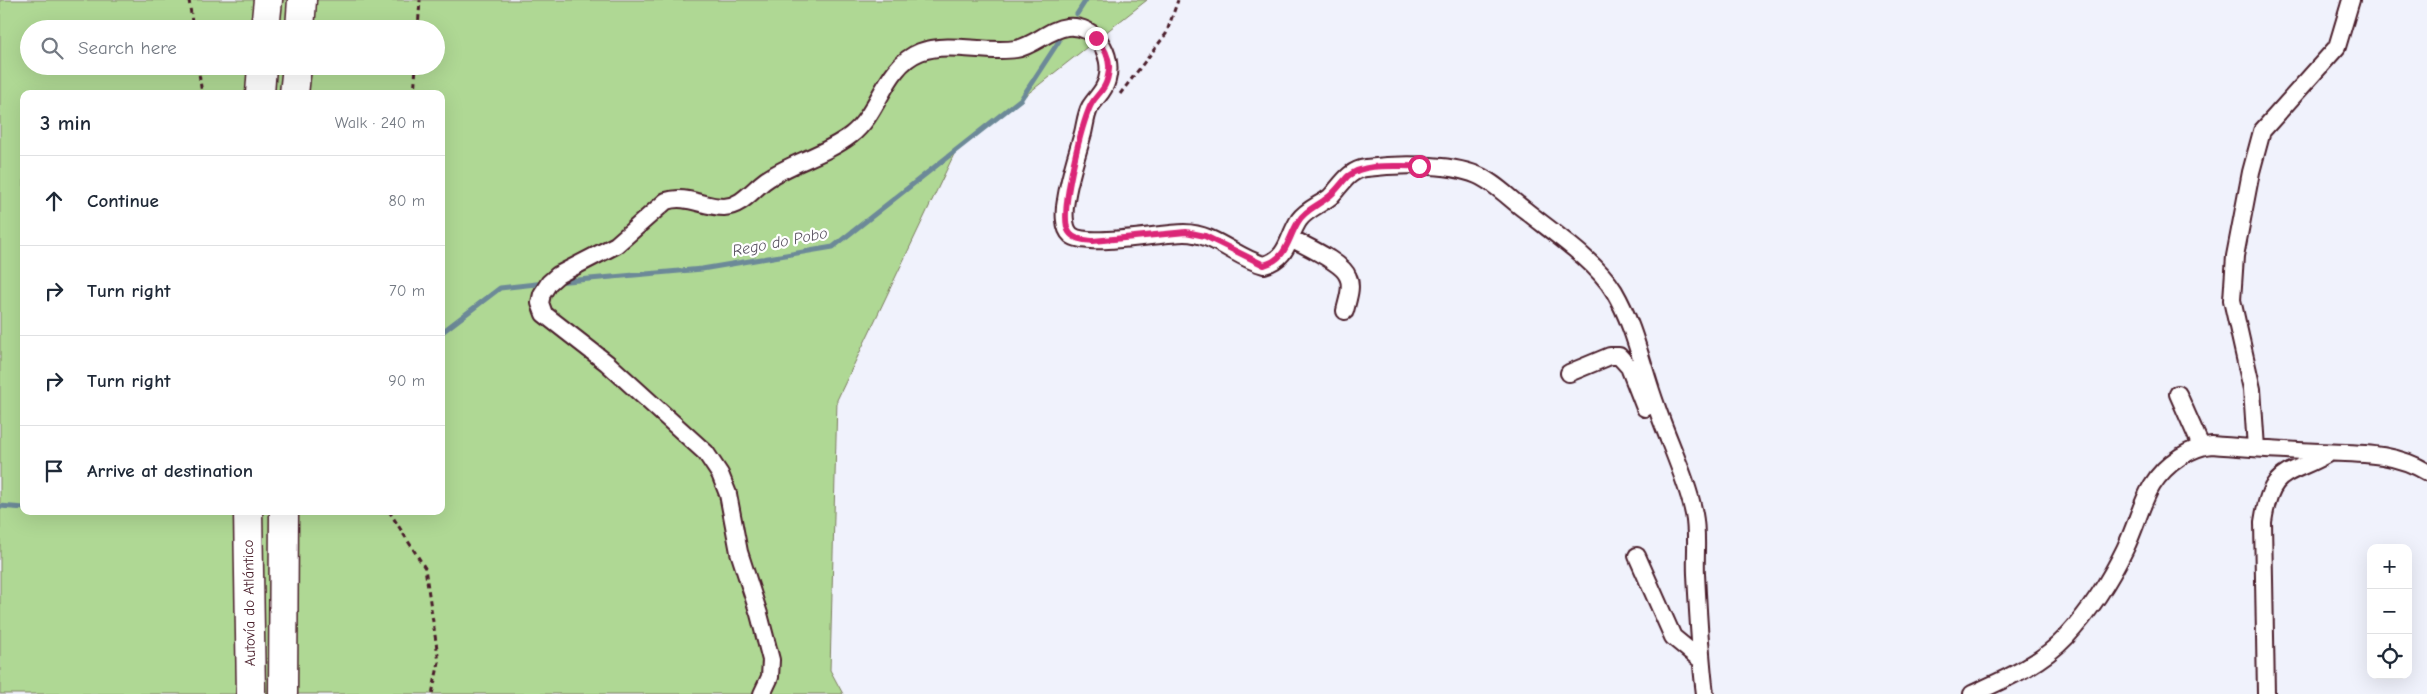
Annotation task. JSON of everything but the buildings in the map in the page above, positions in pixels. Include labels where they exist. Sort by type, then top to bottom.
[{"type":"highway","points":[[266,20],[268,0]]},
{"type":"highway","points":[[301,20],[302,0]]},
{"type":"highway","points":[[260,90],[261,75]]},
{"type":"highway","points":[[294,90],[296,75]]},
{"type":"highway","name":"Autovía do Atlántico","points":[[248,515],[250,694]]},
{"type":"highway","points":[[283,694],[284,515]]},
{"type":"street","points":[[2256,448],[2252,389],[2232,300],[2235,256],[2251,172],[2262,131],[2337,48],[2351,0]]},
{"type":"street","points":[[762,694],[770,677],[771,660],[759,614],[739,552],[728,494],[720,474],[706,453],[628,382],[544,314],[540,303],[542,294],[558,275],[616,245],[666,201],[675,198],[708,205],[734,205],[767,180],[838,145],[866,120],[889,80],[904,62],[919,52],[936,48],[1017,49],[1065,27],[1076,28],[1096,38],[1105,51],[1109,68],[1102,94],[1089,108],[1066,200],[1065,220],[1067,230],[1072,236],[1093,241],[1186,232],[1205,236],[1264,265],[1279,258],[1287,249],[1298,222],[1305,212],[1330,196],[1347,177],[1357,170],[1419,166],[1458,169],[1478,175],[1562,237],[1613,290],[1636,337],[1648,386],[1694,512],[1697,536],[1696,568],[1700,660],[1705,694]]},
{"type":"street","points":[[1291,238],[1338,264],[1348,276],[1350,286],[1345,311]]},
{"type":"street","points":[[1569,373],[1610,356],[1619,356],[1630,367],[1657,441],[1679,470]]},
{"type":"street","points":[[2178,394],[2201,446]]},
{"type":"street","points":[[1972,694],[2042,658],[2065,638],[2081,618],[2118,561],[2155,479],[2169,464],[2201,446],[2329,453],[2368,453],[2394,457],[2427,472]]},
{"type":"street","points":[[2266,694],[2263,522],[2266,502],[2271,490],[2285,473],[2329,453]]},
{"type":"street","points":[[1637,556],[1673,637],[1700,660]]},
{"type":"path","points":[[189,0],[192,20]]},
{"type":"path","points":[[419,20],[420,0]]},
{"type":"path","points":[[1117,97],[1166,34],[1178,0]]},
{"type":"path","points":[[199,75],[201,90]]},
{"type":"path","points":[[414,90],[415,75]]},
{"type":"path","points":[[391,515],[424,568],[439,662],[432,694]]},
{"type":"green space","points":[[0,0],[1147,0],[956,150],[837,400],[830,670],[843,694],[0,694]]},
{"type":"waterway","name":"Rego do Pobo","points":[[1077,14],[1086,0]]},
{"type":"waterway","name":"Rego do Pobo","points":[[556,282],[702,269],[833,247],[1021,99],[1059,41]]},
{"type":"waterway","name":"Rego do Pobo","points":[[445,330],[500,288],[545,283]]},
{"type":"waterway","name":"Rego do Pobo","points":[[0,506],[20,508]]},
{"type":"route","points":[[1096,38],[1108,56],[1107,81],[1102,94],[1089,108],[1066,200],[1065,220],[1067,230],[1072,236],[1081,240],[1093,241],[1186,232],[1205,236],[1264,265],[1272,263],[1287,249],[1298,222],[1305,212],[1330,196],[1347,177],[1357,170],[1419,166]]}]
